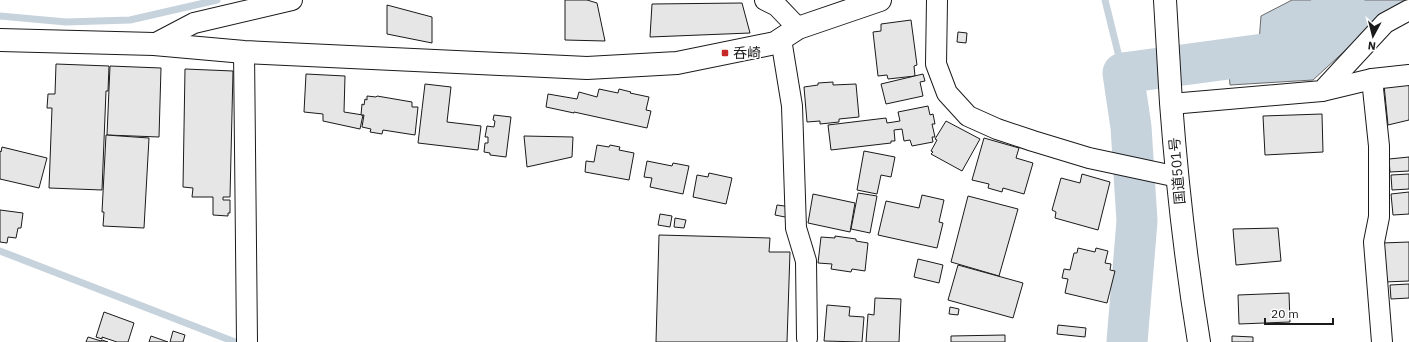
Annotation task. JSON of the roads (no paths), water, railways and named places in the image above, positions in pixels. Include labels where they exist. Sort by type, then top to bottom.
[{"type":"main road","name":"国道501号","points":[[1165,0],[1171,104],[1178,177],[1191,295],[1199,342]]},
{"type":"main road","points":[[0,40],[154,44],[244,52],[587,68],[677,63],[775,43],[790,33],[870,3]]},
{"type":"street","points":[[154,44],[194,23],[292,0]]},
{"type":"street","points":[[765,0],[777,6],[790,33],[796,228],[806,261],[807,338]]},
{"type":"street","points":[[937,7],[936,64],[947,93],[968,116],[997,129],[1088,158],[1178,177]]},
{"type":"street","points":[[1322,91],[1385,23],[1409,10]]},
{"type":"street","points":[[244,52],[248,342]]},
{"type":"street","points":[[1171,104],[1322,91],[1372,79],[1409,75]]},
{"type":"street","points":[[1372,79],[1379,146],[1379,217],[1374,242],[1382,342]]},
{"type":"waterway","points":[[0,16],[66,22],[130,20],[217,0]]},
{"type":"waterway","points":[[1105,0],[1123,73]]},
{"type":"waterway","points":[[1127,342],[1137,221],[1131,127],[1123,73],[1294,50],[1330,10],[1344,0]]},
{"type":"waterway","points":[[0,251],[235,342]]},
{"type":"place","name":"呑崎","points":[[725,53]]}]
